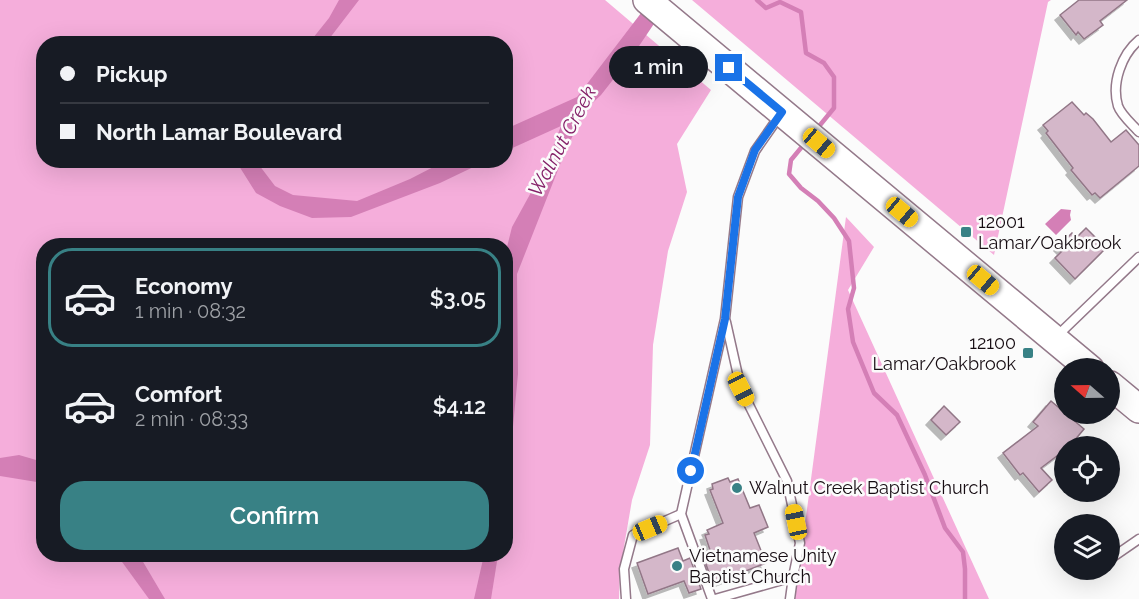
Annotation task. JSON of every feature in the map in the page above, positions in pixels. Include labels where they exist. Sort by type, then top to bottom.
[{"type":"main road","points":[[647,0],[1077,358]]},
{"type":"main road","points":[[1120,393],[1139,409]]},
{"type":"lane","points":[[1139,40],[1130,48],[1120,68],[1116,87],[1118,107],[1139,132]]},
{"type":"lane","points":[[784,114],[755,150],[738,197],[725,319],[681,514],[714,599],[793,577]]},
{"type":"lane","points":[[1054,339],[1139,257]]},
{"type":"lane","points":[[725,319],[741,389],[787,481],[800,543],[790,599]]},
{"type":"lane","points":[[626,599],[624,569],[633,535],[681,514]]},
{"type":"lane","points":[[1120,552],[1139,539]]},
{"type":"shaded area","points":[[0,0],[605,0],[711,90],[677,144],[687,192],[668,251],[653,345],[650,445],[632,500],[620,570],[619,599],[0,599]]},
{"type":"shaded area","points":[[692,0],[1051,0],[1048,2],[994,255]]},
{"type":"shaded area","points":[[846,217],[874,247],[848,290],[989,599],[795,599]]},
{"type":"water","points":[[339,0],[359,0],[331,36],[315,36],[329,18]]},
{"type":"water","name":"Walnut Creek","points":[[651,0],[670,0],[637,49],[601,95],[585,110],[565,152],[517,274],[518,374],[513,426],[513,238],[509,238],[512,227],[545,167],[561,126],[513,148],[513,126],[577,97]]},
{"type":"water","points":[[240,168],[261,168],[275,186],[293,195],[357,201],[431,168],[471,168],[440,183],[351,217],[312,218],[280,206],[256,193]]},
{"type":"water","points":[[1061,209],[1071,210],[1071,220],[1056,235],[1045,224]]},
{"type":"water","points":[[19,455],[36,460],[36,482],[0,476],[0,458]]},
{"type":"water","points":[[122,562],[143,562],[165,599],[149,599]]},
{"type":"water","points":[[482,562],[497,562],[491,599],[474,599]]},
{"type":"building","points":[[1079,0],[1127,0],[1100,21],[1103,25],[1084,39],[1078,32],[1076,35],[1060,15]]},
{"type":"building","points":[[1072,102],[1084,115],[1086,113],[1093,119],[1111,142],[1126,130],[1139,145],[1139,166],[1100,198],[1095,193],[1092,195],[1071,170],[1073,168],[1046,133],[1048,131],[1043,125]]},
{"type":"building","points":[[1086,228],[1106,248],[1075,279],[1055,258],[1063,250],[1059,246],[1072,233],[1077,237]]},
{"type":"building","points":[[1051,401],[1054,404],[1054,424],[1078,424],[1084,429],[1078,436],[1054,436],[1054,458],[1041,468],[1052,480],[1039,492],[1023,473],[1020,475],[1003,453],[1038,426],[1033,422]]},
{"type":"building","points":[[944,406],[960,422],[946,435],[931,420]]},
{"type":"building","points":[[728,478],[730,482],[738,479],[750,508],[759,505],[768,527],[754,533],[766,563],[713,584],[702,553],[710,550],[705,535],[709,534],[707,530],[723,523],[710,490],[713,489],[712,484]]},
{"type":"building","points":[[678,548],[683,561],[690,558],[701,589],[689,593],[684,581],[648,594],[637,563]]},
{"type":"waterway","points":[[757,0],[766,8],[780,2],[801,12],[806,53],[824,63],[834,77],[834,108],[816,130]]},
{"type":"waterway","points":[[805,143],[791,160],[789,174],[834,218],[849,241],[854,288],[848,309],[853,342],[874,393],[897,415],[925,475],[945,528],[963,552],[965,599]]},
{"type":"place","name":"12001 Lamar/Oakbrook","points":[[966,232]]},
{"type":"place","name":"12100 Lamar/Oakbrook","points":[[1028,353]]},
{"type":"place","name":"Walnut Creek Baptist Church","points":[[737,488]]},
{"type":"place","name":"Vietnamese Unity Baptist Church","points":[[677,566]]},
{"type":"route","points":[[691,471],[725,319],[738,197],[755,150],[782,112],[729,68]]}]
